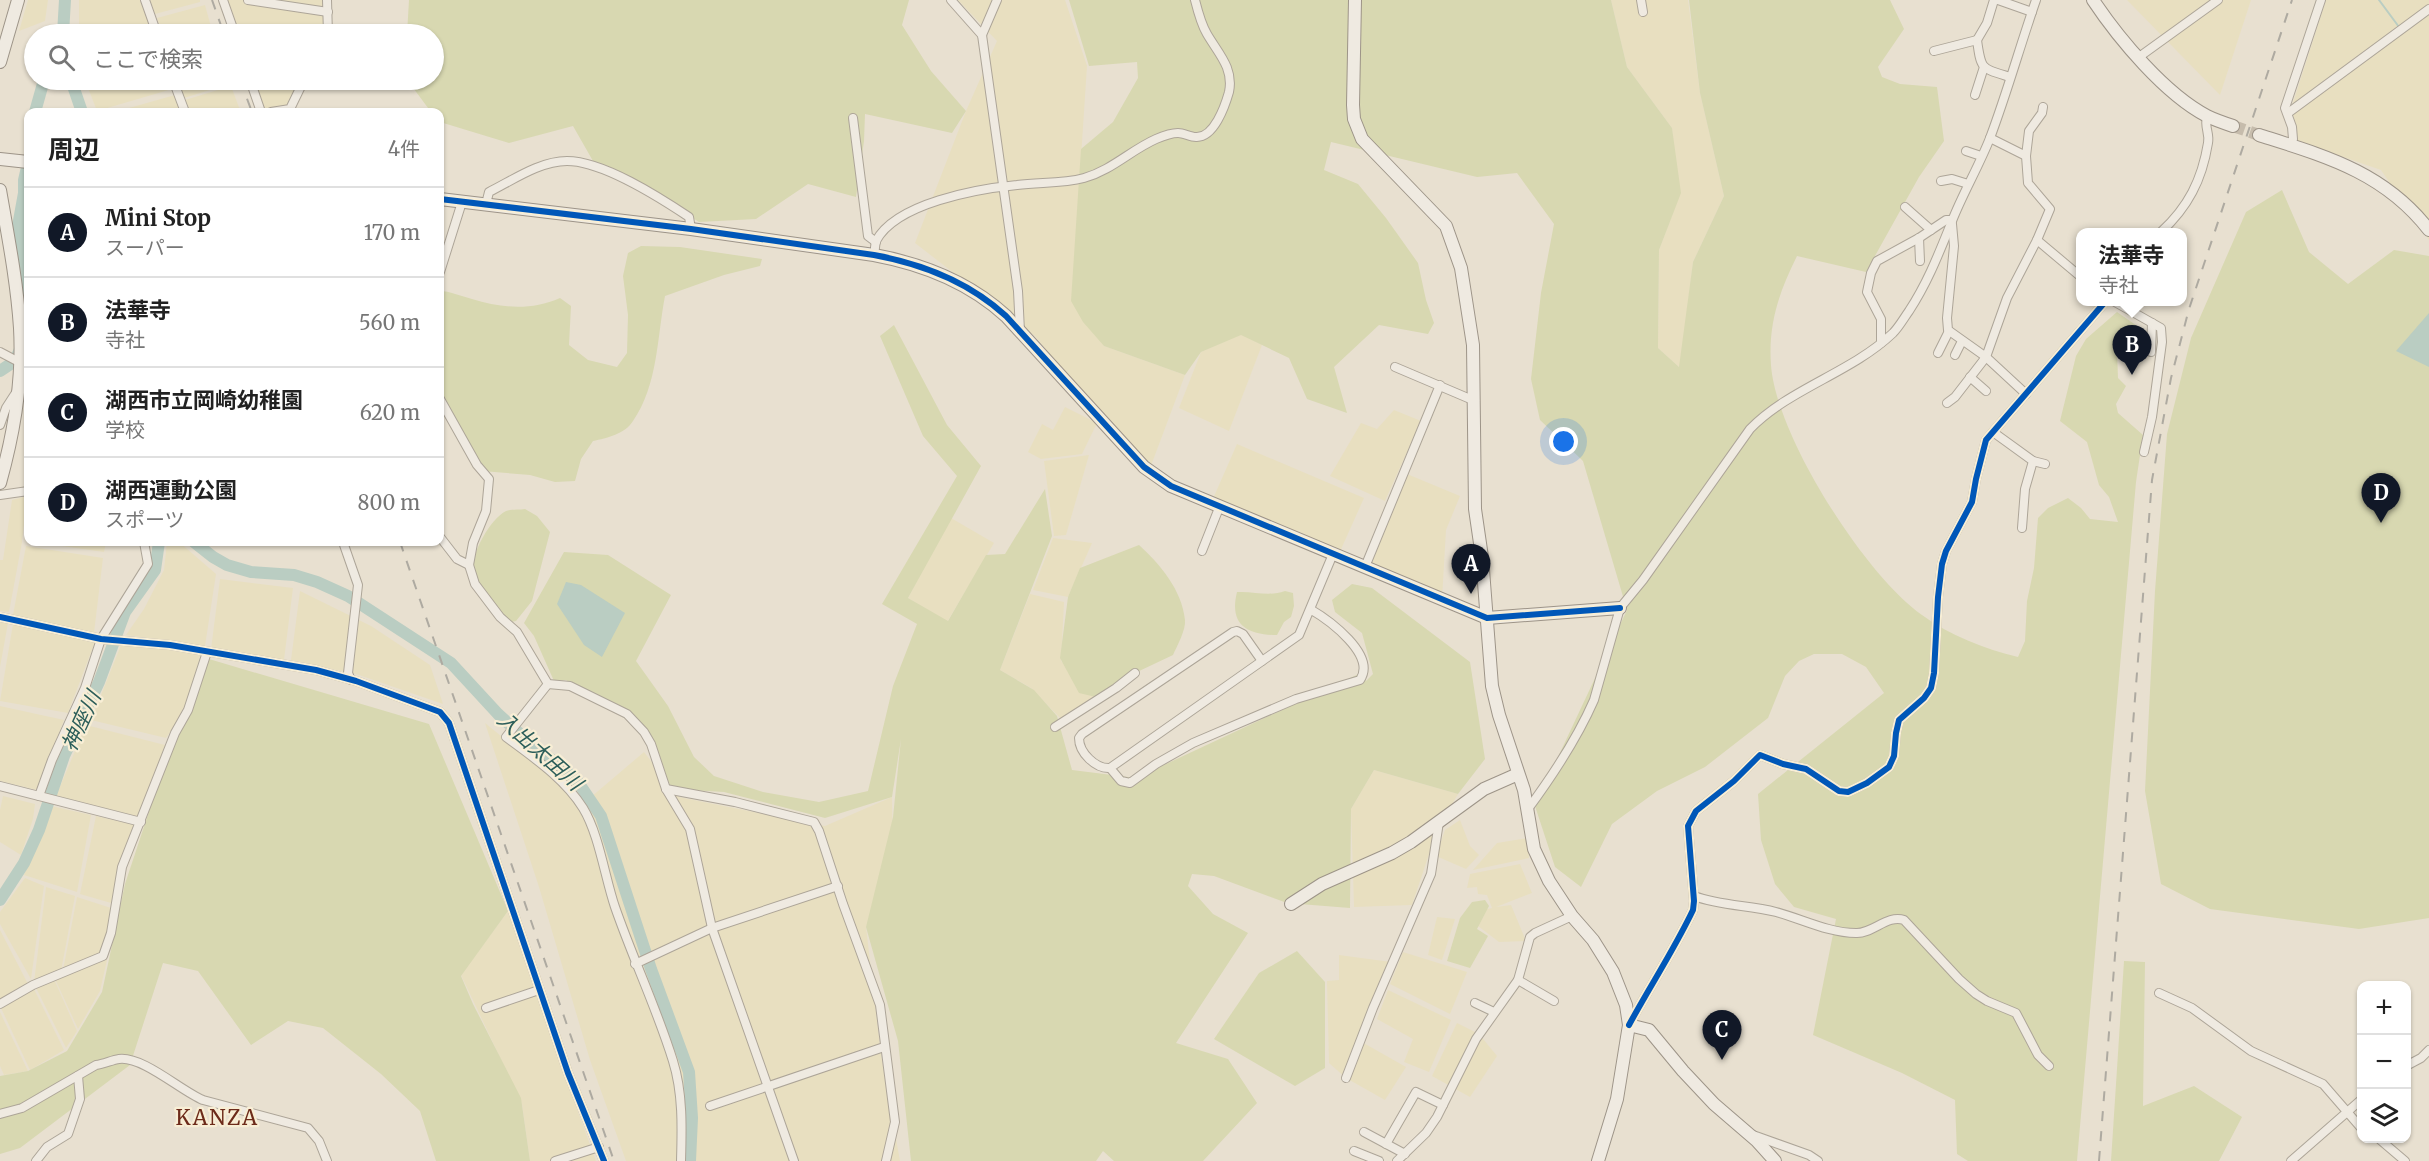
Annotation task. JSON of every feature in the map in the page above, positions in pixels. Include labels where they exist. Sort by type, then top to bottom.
[{"type":"street","points":[[0,62],[18,0]]},
{"type":"street","points":[[145,0],[153,24]]},
{"type":"street","points":[[223,0],[231,24]]},
{"type":"street","points":[[248,0],[327,12]]},
{"type":"street","points":[[327,0],[328,24]]},
{"type":"street","points":[[951,0],[982,35]]},
{"type":"street","points":[[996,0],[982,35],[1018,291],[1020,331]]},
{"type":"street","points":[[875,248],[899,217],[951,197],[1004,187],[1063,183],[1087,177],[1115,166],[1154,140],[1179,133],[1196,137],[1209,132],[1220,115],[1229,92],[1230,74],[1226,63],[1206,33],[1195,0]]},
{"type":"street","points":[[1355,0],[1354,119],[1362,139],[1446,226],[1457,252],[1468,305],[1473,345],[1475,509],[1482,557],[1492,686],[1528,809],[1534,849],[1549,881],[1572,916],[1593,940],[1613,972],[1626,1005],[1629,1025],[1617,1099],[1598,1161]]},
{"type":"street","points":[[1641,0],[1643,12]]},
{"type":"street","points":[[2010,77],[1984,67],[1979,61],[1977,39],[1987,23],[1996,0],[2032,12]]},
{"type":"street","points":[[1528,809],[1561,762],[1594,700],[1620,608],[1643,580],[1745,436],[1761,418],[1859,360],[1881,343],[1895,331],[1927,282],[1952,220],[1990,138],[2036,0]]},
{"type":"street","points":[[2093,0],[2110,27],[2181,99],[2207,116],[2233,126]]},
{"type":"street","points":[[2139,57],[2218,0]]},
{"type":"street","points":[[2290,145],[2293,139],[2292,127],[2285,108],[2321,0]]},
{"type":"street","points":[[2288,113],[2429,9]]},
{"type":"street","points":[[1934,51],[1977,39]]},
{"type":"street","points":[[1975,95],[1980,72],[1984,67]]},
{"type":"street","points":[[177,90],[184,108]]},
{"type":"street","points":[[253,90],[260,108]]},
{"type":"street","points":[[290,108],[299,90]]},
{"type":"street","points":[[1947,403],[1955,397],[1986,357],[2007,298],[2050,209],[2028,183],[2026,156],[2029,130],[2042,113],[2043,106]]},
{"type":"street","points":[[2166,228],[2175,220],[2193,194],[2209,141],[2205,126],[2207,116]]},
{"type":"street","points":[[854,118],[868,236],[875,248]]},
{"type":"street","points":[[2259,135],[2340,161],[2372,178],[2391,190],[2429,230]]},
{"type":"street","points":[[1990,138],[2026,156]]},
{"type":"street","points":[[1966,151],[1981,156]]},
{"type":"street","points":[[0,159],[24,162]]},
{"type":"street","points":[[486,204],[489,192],[537,167],[566,161],[586,163],[646,189],[689,217],[691,230]]},
{"type":"street","points":[[1941,181],[1952,179],[1968,184]]},
{"type":"street","points":[[0,190],[16,285],[20,329],[17,392],[9,451],[0,483]]},
{"type":"street","points":[[444,200],[691,230],[875,248],[898,259],[950,277],[991,302],[1144,467],[1171,486],[1487,618],[1620,608]]},
{"type":"street","points":[[444,259],[462,202]]},
{"type":"street","points":[[1905,207],[1931,230]]},
{"type":"street","points":[[1881,343],[1881,319],[1867,292],[1871,273],[1877,261],[1946,220],[1952,220]]},
{"type":"street","points":[[1938,353],[1949,331],[1947,318],[1954,246],[1952,220]]},
{"type":"street","points":[[1919,238],[1920,261]]},
{"type":"street","points":[[2037,240],[2076,274]]},
{"type":"street","points":[[1629,1025],[1652,980],[1668,959],[1693,910],[1694,896],[1688,826],[1696,811],[1734,781],[1760,755],[1783,764],[1806,769],[1839,791],[1848,792],[1867,783],[1889,767],[1894,756],[1899,720],[1924,699],[1931,688],[1942,564],[1946,551],[1972,502],[1986,440],[2102,306]]},
{"type":"street","points":[[2122,306],[2161,328],[2162,342],[2152,417],[2144,452]]},
{"type":"street","points":[[2151,352],[2152,322]]},
{"type":"street","points":[[1949,331],[1986,357],[2026,394]]},
{"type":"street","points":[[1955,355],[1962,341]]},
{"type":"street","points":[[0,352],[20,362]]},
{"type":"street","points":[[1395,367],[1475,401]]},
{"type":"street","points":[[1970,377],[1986,391]]},
{"type":"street","points":[[1365,567],[1440,385]]},
{"type":"street","points":[[0,425],[6,408],[17,392]]},
{"type":"street","points":[[444,406],[477,465],[489,479],[486,511],[473,543],[469,565],[475,584],[500,617],[517,632],[548,684]]},
{"type":"street","points":[[1993,432],[2034,461],[2045,464]]},
{"type":"street","points":[[2022,528],[2025,489],[2034,461]]},
{"type":"street","points":[[0,495],[24,492]]},
{"type":"street","points":[[1202,551],[1219,508]]},
{"type":"street","points":[[444,542],[457,559],[469,565]]},
{"type":"street","points":[[39,796],[52,760],[85,688],[101,639],[148,564],[145,546]]},
{"type":"street","points":[[344,546],[358,585],[348,673],[351,680]]},
{"type":"street","points":[[1262,661],[1242,634],[1237,631],[1233,632],[1082,734],[1080,747],[1095,765],[1110,768],[1299,635],[1333,554]]},
{"type":"street","points":[[1110,768],[1121,781],[1130,783],[1156,764],[1193,743],[1296,699],[1360,680],[1364,671],[1355,645],[1310,609]]},
{"type":"street","points":[[0,616],[101,639],[170,645],[316,670],[440,712],[448,723],[568,1073],[604,1161]]},
{"type":"street","points":[[0,1004],[33,985],[103,956],[111,933],[122,867],[162,765],[188,710],[207,652]]},
{"type":"street","points":[[1055,727],[1135,673]]},
{"type":"street","points":[[548,684],[570,686],[627,714],[644,732],[651,744],[666,789],[690,830],[712,928],[794,1161]]},
{"type":"street","points":[[548,684],[506,737],[550,770],[573,793],[585,811],[635,963],[674,1063],[682,1113],[681,1161]]},
{"type":"street","points":[[1291,904],[1322,884],[1392,853],[1484,789],[1518,774]]},
{"type":"street","points":[[0,786],[141,822]]},
{"type":"street","points":[[666,789],[735,802],[814,822],[879,1005],[895,1122],[886,1161]]},
{"type":"street","points":[[1346,1078],[1373,1008],[1431,874],[1439,822]]},
{"type":"street","points":[[635,963],[712,928],[838,886]]},
{"type":"street","points":[[1694,896],[1710,902],[1774,912],[1846,933],[1860,934],[1894,918],[1904,920],[1976,994],[2016,1013],[2029,1040],[2049,1066]]},
{"type":"street","points":[[1397,1161],[1429,1130],[1476,1039],[1518,980],[1530,937],[1572,916]]},
{"type":"street","points":[[1518,980],[1554,1001]]},
{"type":"street","points":[[486,1008],[539,990]]},
{"type":"street","points":[[2159,993],[2192,1008],[2251,1051],[2323,1084],[2333,1093],[2345,1112],[2357,1125]]},
{"type":"street","points":[[1475,1003],[1494,1012]]},
{"type":"street","points":[[1629,1025],[1649,1030],[1683,1071],[1775,1161]]},
{"type":"street","points":[[710,1106],[884,1047]]},
{"type":"street","points":[[2411,1063],[2429,1050]]},
{"type":"street","points":[[0,1114],[22,1108],[96,1065],[118,1059],[144,1066],[203,1100],[309,1128],[319,1142],[327,1161]]},
{"type":"street","points":[[36,1161],[47,1147],[68,1134],[80,1099],[78,1076]]},
{"type":"street","points":[[1386,1144],[1416,1092],[1443,1105]]},
{"type":"street","points":[[2291,1161],[2357,1102]]},
{"type":"street","points":[[1364,1132],[1405,1154]]},
{"type":"street","points":[[1747,1133],[1809,1155],[1818,1161]]},
{"type":"street","points":[[2384,1143],[2405,1161]]},
{"type":"street","points":[[555,1161],[599,1147]]},
{"type":"street","points":[[1354,1151],[1379,1161]]},
{"type":"shaded area","points":[[28,0],[48,0],[45,21],[37,24],[24,24],[24,29],[19,31]]},
{"type":"shaded area","points":[[79,0],[143,0],[148,24],[79,24]]},
{"type":"shaded area","points":[[150,0],[200,0],[200,2],[155,14]]},
{"type":"shaded area","points":[[223,0],[329,0],[325,24],[232,24]]},
{"type":"shaded area","points":[[958,0],[1065,0],[1087,66],[1072,295],[1104,346],[1185,375],[1149,471],[1104,422],[1035,336],[915,243],[966,111],[997,41]]},
{"type":"shaded area","points":[[1611,0],[1688,0],[1700,93],[1724,196],[1693,262],[1680,368],[1658,348],[1659,250],[1678,199],[1672,128],[1627,67]]},
{"type":"shaded area","points":[[2127,0],[2251,0],[2220,95]]},
{"type":"shaded area","points":[[2326,0],[2429,0],[2429,240],[2381,170],[2297,141],[2292,106]]},
{"type":"shaded area","points":[[205,5],[210,24],[159,24],[157,18]]},
{"type":"shaded area","points":[[89,90],[169,90],[107,108],[96,108]]},
{"type":"shaded area","points":[[181,90],[210,90],[184,98]]},
{"type":"shaded area","points":[[218,90],[232,90],[239,108],[188,108],[185,100]]},
{"type":"shaded area","points":[[257,90],[299,90],[290,108],[264,108]]},
{"type":"shaded area","points":[[175,95],[180,108],[129,108]]},
{"type":"shaded area","points":[[2429,313],[2429,367],[2396,351]]},
{"type":"shaded area","points":[[1241,334],[1262,345],[1229,431],[1179,408],[1201,352]]},
{"type":"shaded area","points":[[1065,407],[1097,423],[1082,454],[1041,459],[1028,452],[1042,424],[1053,430]]},
{"type":"shaded area","points":[[1394,410],[1421,421],[1385,501],[1330,476],[1361,423],[1377,429]]},
{"type":"shaded area","points":[[1237,444],[1364,498],[1338,556],[1212,501]]},
{"type":"shaded area","points":[[1089,455],[1066,535],[1054,536],[1044,461]]},
{"type":"shaded area","points":[[1407,474],[1460,496],[1446,530],[1442,599],[1365,567]]},
{"type":"shaded area","points":[[24,497],[24,524],[9,612],[0,611],[0,560],[3,560],[12,500]]},
{"type":"shaded area","points":[[951,518],[994,543],[947,622],[908,598]]},
{"type":"shaded area","points":[[1053,538],[1092,543],[1068,597],[1033,590]]},
{"type":"shaded area","points":[[26,546],[103,558],[94,633],[13,615]]},
{"type":"shaded area","points":[[62,546],[105,546],[104,552]]},
{"type":"shaded area","points":[[167,546],[184,546],[216,574],[205,646],[126,635],[144,609],[164,570]]},
{"type":"shaded area","points":[[220,579],[293,588],[284,660],[211,649]]},
{"type":"shaded area","points":[[566,582],[581,585],[625,613],[602,657],[584,645],[557,604]]},
{"type":"shaded area","points":[[300,591],[371,626],[430,665],[443,704],[359,675],[291,660]]},
{"type":"shaded area","points":[[1030,594],[1064,602],[1061,661],[1100,698],[1062,720],[1031,688],[1000,670]]},
{"type":"shaded area","points":[[0,621],[8,623],[0,667]]},
{"type":"shaded area","points":[[13,624],[95,642],[68,713],[0,701]]},
{"type":"shaded area","points":[[121,645],[201,653],[185,711],[166,738],[91,720]]},
{"type":"shaded area","points":[[0,706],[64,720],[37,790],[0,781]]},
{"type":"shaded area","points":[[485,723],[584,803],[644,752],[679,797],[825,826],[892,797],[893,867],[866,927],[881,1055],[900,1161],[626,1161],[590,1060],[539,887]]},
{"type":"shaded area","points":[[86,725],[165,745],[140,817],[56,796]]},
{"type":"shaded area","points":[[1374,770],[1458,794],[1437,830],[1412,905],[1354,907],[1351,809]]},
{"type":"shaded area","points":[[3,796],[35,804],[33,819],[21,855],[0,842],[0,810]]},
{"type":"shaded area","points":[[51,806],[91,815],[77,892],[24,875]]},
{"type":"shaded area","points":[[96,816],[139,826],[119,866],[111,903],[80,894]]},
{"type":"shaded area","points":[[1460,820],[1470,846],[1479,855],[1466,869],[1436,856],[1445,830]]},
{"type":"shaded area","points":[[1527,838],[1529,858],[1473,870],[1497,843]]},
{"type":"shaded area","points":[[1520,864],[1532,893],[1496,907],[1511,905],[1526,941],[1499,942],[1478,926],[1487,909],[1492,908],[1487,895],[1478,894],[1477,887],[1467,888],[1470,874]]},
{"type":"shaded area","points":[[25,878],[44,886],[31,979],[0,924],[0,912]]},
{"type":"shaded area","points":[[46,887],[75,896],[61,971],[34,982]]},
{"type":"shaded area","points":[[77,897],[111,908],[109,932],[100,954],[63,970]]},
{"type":"shaded area","points":[[508,911],[513,913],[566,1079],[596,1161],[530,1161],[522,1104],[461,975]]},
{"type":"shaded area","points":[[1437,917],[1455,919],[1442,960],[1428,955]]},
{"type":"shaded area","points":[[0,930],[28,984],[0,1001]]},
{"type":"shaded area","points":[[1403,952],[1467,972],[1450,1014],[1390,984]]},
{"type":"shaded area","points":[[1339,955],[1391,962],[1360,1041],[1406,1067],[1385,1100],[1346,1078],[1329,1063],[1327,981],[1339,980]]},
{"type":"shaded area","points":[[104,958],[107,960],[100,991],[78,1029],[55,979]]},
{"type":"shaded area","points":[[54,979],[77,1031],[66,1048],[35,986]]},
{"type":"shaded area","points":[[33,987],[64,1050],[30,1070],[1,1008]]},
{"type":"shaded area","points":[[1388,990],[1451,1020],[1429,1072],[1404,1062],[1413,1039],[1377,1019]]},
{"type":"shaded area","points":[[0,1012],[28,1071],[4,1075],[0,1066]]},
{"type":"shaded area","points":[[1457,1023],[1479,1034],[1497,1056],[1470,1097],[1432,1076]]},
{"type":"green space","points":[[409,0],[909,0],[902,25],[931,71],[966,111],[952,133],[865,114],[864,141],[856,197],[808,184],[756,219],[699,222],[646,189],[597,168],[573,126],[509,143],[444,123],[444,108],[428,108],[415,90],[444,90],[444,24],[408,24]]},
{"type":"green space","points":[[1069,0],[1611,0],[1627,67],[1672,128],[1681,193],[1659,250],[1658,348],[1679,367],[1693,262],[1724,196],[1700,93],[1689,0],[1890,0],[1904,29],[1878,67],[1882,77],[1900,84],[1937,87],[1944,141],[1919,177],[1866,272],[1797,256],[1776,309],[1771,336],[1771,365],[1777,394],[1806,465],[1850,537],[1899,596],[1922,615],[1956,635],[2018,657],[2025,641],[2027,601],[2034,568],[2038,518],[2048,508],[2068,498],[2090,519],[2118,522],[2109,497],[2099,485],[2087,442],[2060,421],[2076,356],[2086,339],[2117,312],[2150,335],[2129,334],[2117,351],[2118,378],[2126,386],[2116,404],[2118,413],[2143,435],[2136,482],[2077,1161],[1968,1161],[1957,1154],[1955,1100],[1902,1073],[1813,1035],[1836,919],[1794,907],[1775,884],[1761,840],[1758,794],[1884,693],[1866,667],[1842,654],[1814,654],[1799,661],[1785,676],[1768,718],[1705,767],[1657,791],[1612,824],[1581,887],[1555,867],[1535,806],[1627,610],[1583,461],[1540,420],[1531,379],[1541,293],[1554,224],[1517,173],[1477,177],[1331,142],[1324,170],[1358,184],[1386,218],[1418,263],[1426,300],[1434,323],[1428,334],[1379,325],[1334,367],[1347,413],[1307,399],[1289,358],[1241,335],[1201,352],[1185,375],[1104,346],[1083,322],[1071,301],[1081,149],[1113,122],[1138,78],[1137,62],[1089,66]]},
{"type":"green space","points":[[2282,190],[2309,252],[2348,284],[2394,250],[2429,256],[2429,918],[2359,929],[2210,909],[2161,884],[2145,791],[2155,591],[2167,434],[2191,338],[2246,212]]},
{"type":"green space","points":[[641,246],[680,247],[762,259],[760,266],[724,275],[665,296],[652,376],[641,407],[630,425],[621,432],[593,441],[581,459],[575,481],[555,482],[530,475],[482,471],[444,406],[444,292],[483,302],[516,307],[538,305],[560,298],[571,306],[569,345],[588,360],[617,367],[627,353],[628,315],[623,276],[628,253]]},
{"type":"green space","points":[[894,325],[947,425],[981,466],[908,598],[948,621],[986,555],[1005,554],[1045,489],[1052,536],[1000,670],[1034,690],[1057,716],[1072,770],[1136,778],[1363,672],[1366,681],[1373,674],[1362,633],[1335,612],[1332,600],[1352,584],[1372,588],[1470,662],[1485,759],[1458,794],[1374,770],[1351,809],[1350,908],[1287,903],[1214,876],[1192,874],[1188,886],[1213,914],[1248,933],[1176,1043],[1228,1059],[1257,1103],[1203,1161],[1114,1161],[1103,1151],[1096,1161],[911,1161],[898,1041],[866,927],[893,817],[901,739],[892,797],[825,818],[724,792],[672,789],[644,732],[620,711],[566,680],[554,681],[534,636],[524,623],[564,552],[608,555],[671,595],[636,661],[668,706],[694,757],[714,776],[763,792],[819,802],[868,791],[893,686],[917,624],[882,604],[957,476],[923,436],[880,336]]},
{"type":"green space","points":[[525,509],[537,516],[550,532],[532,601],[516,621],[507,623],[480,592],[473,577],[473,563],[483,537],[494,521],[506,511]]},
{"type":"green space","points":[[1139,545],[1169,578],[1180,598],[1185,620],[1181,638],[1173,655],[1135,673],[1100,698],[1079,693],[1060,658],[1068,597],[1080,568]]},
{"type":"green space","points":[[1285,591],[1293,593],[1294,606],[1291,617],[1284,622],[1277,635],[1249,630],[1238,620],[1235,603],[1237,592],[1267,594]]},
{"type":"green space","points":[[209,659],[429,724],[508,911],[461,976],[521,1098],[530,1161],[436,1161],[420,1111],[381,1074],[323,1028],[288,1021],[251,1045],[198,971],[163,963],[130,1065],[20,1148],[0,1154],[0,1076],[28,1071],[67,1051],[102,992],[125,884],[176,730]]},
{"type":"green space","points":[[1485,900],[1489,906],[1477,929],[1488,936],[1470,968],[1447,961],[1460,918],[1472,902]]},
{"type":"green space","points":[[1297,951],[1325,982],[1325,1068],[1295,1086],[1214,1039],[1259,973]]},
{"type":"green space","points":[[2124,961],[2145,962],[2143,1106],[2194,1086],[2242,1117],[2219,1161],[2111,1161]]},
{"type":"waterway","name":"入出太田川","points":[[64,24],[65,0]]},
{"type":"waterway","points":[[2379,0],[2399,27]]},
{"type":"waterway","points":[[36,108],[41,90]]},
{"type":"waterway","name":"入出太田川","points":[[74,90],[81,108]]},
{"type":"waterway","points":[[24,180],[24,193]]},
{"type":"waterway","points":[[24,193],[18,226],[19,265],[24,302]]},
{"type":"waterway","points":[[0,371],[15,361],[24,340]]},
{"type":"waterway","name":"神座川","points":[[0,900],[24,863],[39,830],[64,756],[99,682],[125,612],[155,570],[158,546]]},
{"type":"waterway","name":"入出太田川","points":[[199,546],[227,565],[251,572],[294,575],[317,582],[348,596],[451,663],[498,714],[578,782],[601,816],[651,969],[689,1072],[692,1118],[690,1161]]},
{"type":"tunnel","points":[[2233,126],[2259,135]]},
{"type":"railway","points":[[212,0],[220,24]]},
{"type":"railway","points":[[2099,1161],[2152,480],[2171,378],[2189,309],[2292,0]]},
{"type":"railway","points":[[244,90],[250,108]]},
{"type":"railway","points":[[401,546],[614,1161]]},
{"type":"cycle path","points":[[444,199],[691,229],[874,255],[928,269],[977,293],[1006,316],[1144,467],[1171,486],[1487,618],[1620,608]]},
{"type":"cycle path","points":[[1629,1025],[1693,910],[1688,826],[1696,811],[1734,781],[1760,755],[1783,764],[1806,769],[1839,791],[1848,792],[1867,783],[1889,767],[1894,756],[1899,720],[1924,698],[1931,688],[1942,564],[1946,551],[1972,502],[1986,440],[2102,306]]},
{"type":"cycle path","points":[[0,617],[101,639],[170,645],[316,670],[356,681],[440,712],[449,723],[568,1073],[604,1161]]},
{"type":"place","name":"法華寺","points":[[2132,375]]},
{"type":"place","name":"湖西運動公園","points":[[2381,523]]},
{"type":"place","name":"Mini Stop","points":[[1471,594]]},
{"type":"place","name":"湖西市立岡崎幼稚園","points":[[1722,1060]]},
{"type":"district","name":"KANZA","points":[[217,1117]]}]
